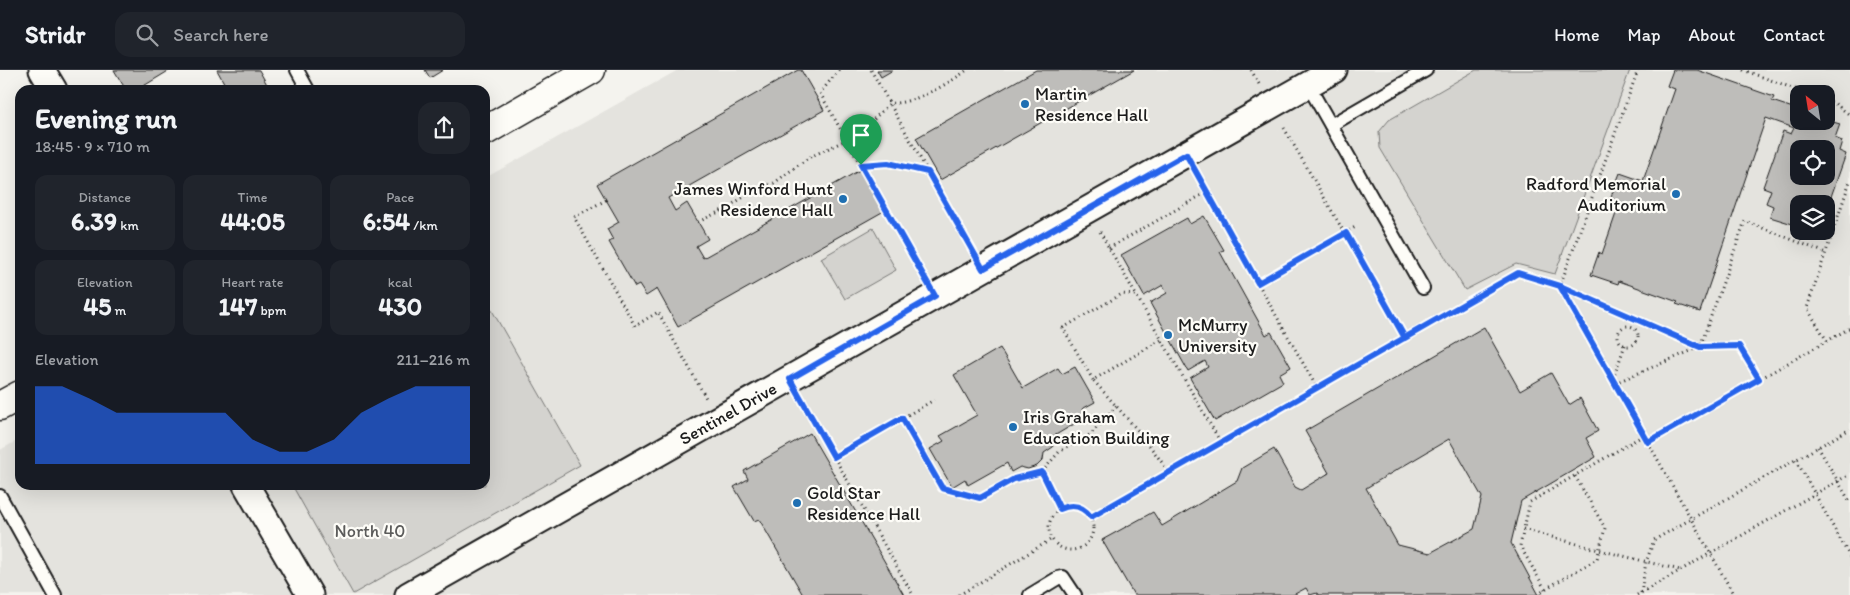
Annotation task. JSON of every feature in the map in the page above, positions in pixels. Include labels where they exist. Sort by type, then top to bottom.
[{"type":"main road","points":[[490,128],[574,74]]},
{"type":"main road","points":[[0,406],[15,398]]},
{"type":"street","points":[[42,70],[51,85]]},
{"type":"street","name":"Sentinel Drive","points":[[408,595],[1334,70]]},
{"type":"street","points":[[249,490],[310,595]]},
{"type":"lane","points":[[297,70],[305,85]]},
{"type":"lane","points":[[1331,124],[1426,70]]},
{"type":"lane","points":[[1308,85],[1423,288]]},
{"type":"lane","points":[[0,496],[55,595]]},
{"type":"lane","points":[[1030,595],[1058,578],[1063,577],[1075,595]]},
{"type":"path","points":[[839,70],[820,92],[935,296]]},
{"type":"path","points":[[871,70],[983,269]]},
{"type":"path","points":[[698,222],[725,209],[753,192],[774,183],[808,158],[846,140],[867,126],[890,103],[905,102],[947,84],[968,70]]},
{"type":"path","points":[[1638,70],[1560,286],[1734,595]]},
{"type":"path","points":[[1743,70],[1790,87]]},
{"type":"path","points":[[1835,104],[1850,115]]},
{"type":"path","points":[[1271,106],[1405,338]]},
{"type":"path","points":[[1186,154],[1317,388]]},
{"type":"path","points":[[861,165],[888,163],[928,172]]},
{"type":"path","points":[[1827,341],[1807,308],[1850,181]]},
{"type":"path","points":[[1847,190],[1850,195]]},
{"type":"path","points":[[1207,192],[1109,248],[1221,443]]},
{"type":"path","points":[[606,200],[574,217],[635,326],[658,312],[718,420]]},
{"type":"path","points":[[1700,347],[1744,221],[1826,253]]},
{"type":"path","points":[[1258,283],[1357,226]]},
{"type":"path","points":[[1091,517],[1518,273],[1560,286],[1700,347]]},
{"type":"path","points":[[1136,295],[1122,294],[1063,328],[1093,380],[1141,434],[1169,472]]},
{"type":"path","points":[[1632,327],[1635,319]]},
{"type":"path","points":[[1625,326],[1632,327],[1638,337],[1632,345],[1625,345],[1620,342],[1619,333],[1625,326]]},
{"type":"path","points":[[1648,442],[1850,328]]},
{"type":"path","points":[[1093,380],[1161,340]]},
{"type":"path","points":[[1613,379],[1625,345]]},
{"type":"path","points":[[1615,383],[1700,347],[1739,346],[1759,379]]},
{"type":"path","points":[[790,379],[913,595]]},
{"type":"path","points":[[834,457],[934,400]]},
{"type":"path","points":[[902,418],[942,488],[980,498],[1014,479],[1042,472],[1059,452],[1091,434],[1117,405]]},
{"type":"path","points":[[1639,594],[1646,562],[1654,540],[1850,429]]},
{"type":"path","points":[[1545,589],[1520,546],[1530,502],[1644,435]]},
{"type":"path","points":[[1818,446],[1850,502]]},
{"type":"path","points":[[1796,460],[1850,557]]},
{"type":"path","points":[[1042,472],[1060,509]]},
{"type":"path","points":[[1639,594],[1850,474]]},
{"type":"path","points":[[1541,595],[1540,592],[1597,559],[1605,528],[1575,476]]},
{"type":"path","points":[[1073,505],[1087,511],[1091,517],[1094,524],[1092,538],[1082,548],[1068,550],[1061,548],[1052,539],[1049,523],[1060,509],[1073,505]]},
{"type":"path","points":[[1523,529],[1681,570]]},
{"type":"path","points":[[958,595],[1052,539]]},
{"type":"shaded area","name":"McMurry University","points":[[678,70],[1850,70],[1850,595],[0,595],[0,450],[15,442],[15,490],[490,490],[490,175]]},
{"type":"green space","points":[[1476,70],[1630,70],[1555,274],[1516,264],[1465,290],[1380,148],[1379,132],[1389,120]]},
{"type":"green space","points":[[873,228],[896,270],[845,299],[821,258]]},
{"type":"green space","name":"North 40","points":[[490,307],[580,465],[353,594],[295,490],[490,490]]},
{"type":"building","points":[[114,70],[170,70],[145,85],[123,85]]},
{"type":"building","points":[[217,70],[259,70],[267,85],[225,85]]},
{"type":"building","points":[[425,70],[443,70],[430,78]]},
{"type":"building","name":"James Winford Hunt Residence Hall","points":[[801,70],[824,110],[668,198],[675,211],[687,203],[708,239],[696,246],[703,258],[860,170],[884,211],[678,327],[657,289],[646,296],[639,285],[635,287],[609,242],[613,240],[607,229],[619,222],[597,184]]},
{"type":"building","points":[[877,70],[893,70],[881,77]]},
{"type":"building","name":"Martin Residence Hall","points":[[1036,70],[1134,70],[940,180],[916,138]]},
{"type":"building","name":"Radford Memorial Auditorium","points":[[1673,70],[1697,70],[1774,97],[1772,101],[1790,107],[1790,127],[1766,118],[1700,312],[1619,281],[1618,284],[1591,275],[1599,252],[1602,254],[1620,202],[1610,199],[1620,173],[1643,181],[1675,89],[1667,86]]},
{"type":"building","name":"Radford Memorial Auditorium","points":[[1835,123],[1840,124],[1835,138],[1842,141],[1839,151],[1846,154],[1832,195],[1790,195],[1790,223],[1770,217],[1773,206],[1766,203],[1771,190],[1763,187],[1783,131],[1791,134],[1793,130],[1835,130]]},
{"type":"building","points":[[1204,216],[1224,250],[1220,252],[1266,335],[1271,332],[1291,367],[1279,374],[1283,382],[1215,421],[1190,378],[1208,367],[1205,361],[1188,371],[1150,303],[1167,293],[1163,285],[1144,296],[1121,255],[1187,218],[1190,224]]},
{"type":"building","points":[[1484,327],[1520,391],[1551,373],[1569,405],[1580,398],[1598,431],[1586,438],[1596,457],[1521,501],[1511,543],[1539,595],[1318,595],[1317,593],[1310,595],[1306,588],[1293,595],[1134,595],[1102,540],[1153,512],[1162,526],[1237,481],[1242,468],[1274,449],[1295,487],[1301,490],[1329,473],[1305,431]],"holes":[[[1449,439],[1482,497],[1474,529],[1430,553],[1398,545],[1366,488]]]},
{"type":"building","name":"Iris Graham Education Building","points":[[1000,348],[1023,388],[1058,368],[1062,374],[1075,367],[1095,402],[1082,409],[1086,417],[1049,439],[1053,447],[1044,453],[1043,460],[1037,466],[1028,469],[1020,467],[1011,472],[1007,463],[968,485],[965,479],[952,487],[930,449],[944,441],[940,436],[977,415],[954,375]]},
{"type":"building","name":"Gold Star Residence Hall","points":[[810,433],[904,595],[803,595],[759,519],[754,521],[734,487],[748,479],[744,471]]},
{"type":"place","name":"Martin Residence Hall","points":[[1025,104]]},
{"type":"place","name":"Radford Memorial Auditorium","points":[[1676,194]]},
{"type":"place","name":"James Winford Hunt Residence Hall","points":[[843,199]]},
{"type":"place","name":"McMurry University","points":[[1168,335]]},
{"type":"place","name":"Iris Graham Education Building","points":[[1013,427]]},
{"type":"place","name":"Gold Star Residence Hall","points":[[797,503]]},
{"type":"route","points":[[861,165],[900,164],[928,172],[983,269],[1186,154],[1258,283],[1346,233],[1405,338],[1518,273],[1560,286],[1700,347],[1739,346],[1759,379],[1648,442],[1560,286],[1518,273],[1091,517],[1087,511],[1073,505],[1060,509],[1042,472],[1014,479],[980,498],[942,488],[902,418],[834,457],[790,379],[935,296],[861,165]]}]
